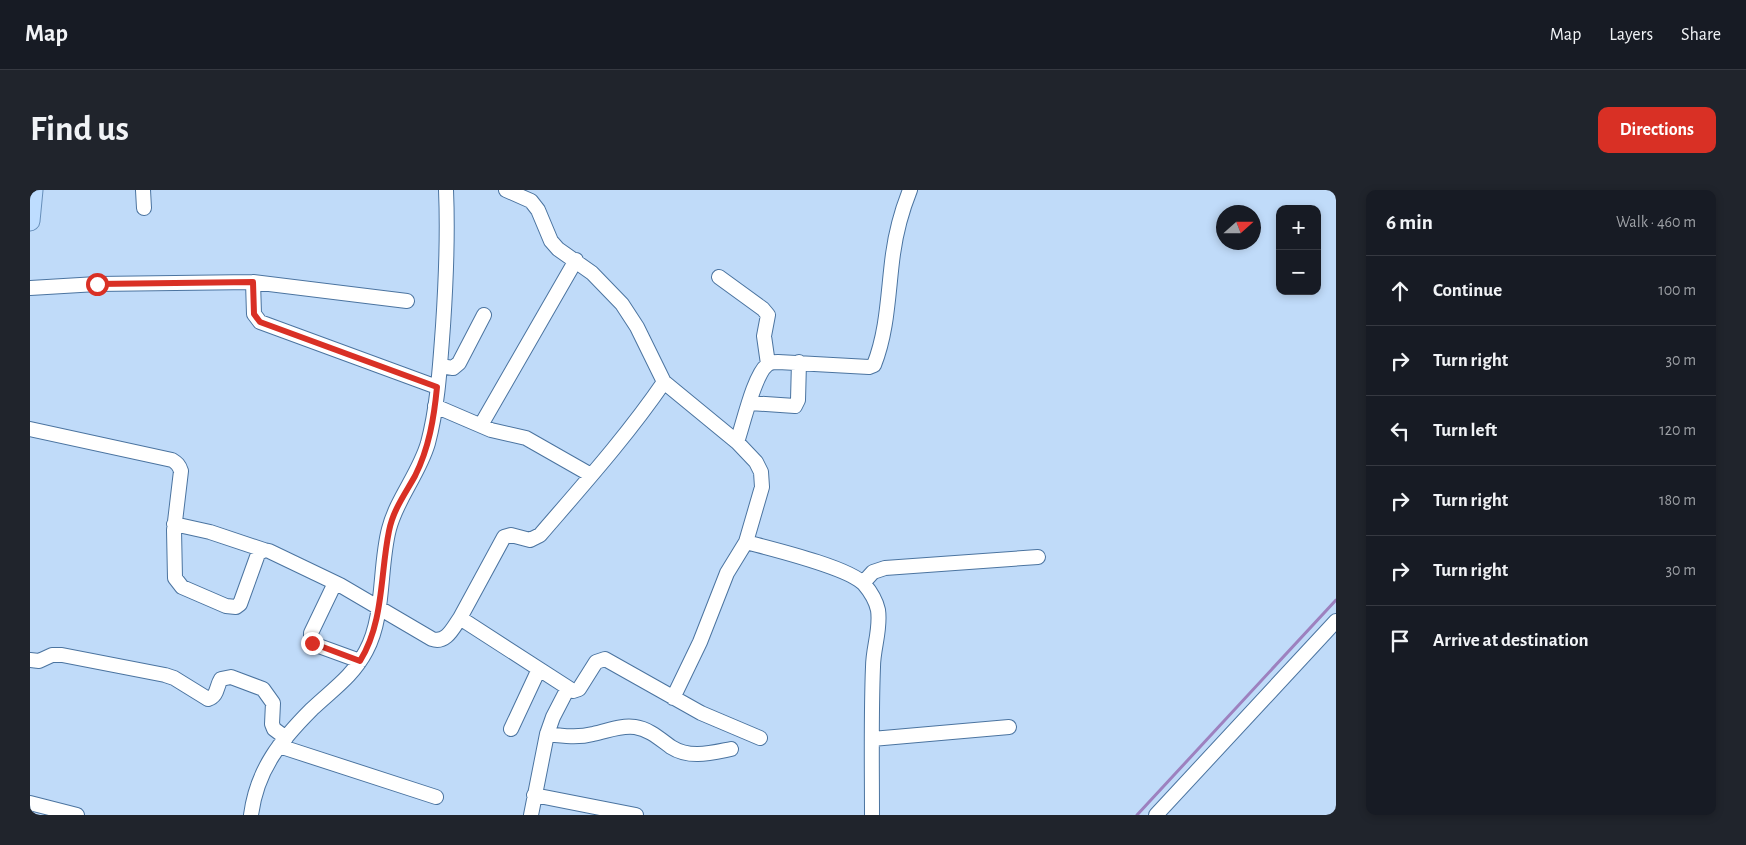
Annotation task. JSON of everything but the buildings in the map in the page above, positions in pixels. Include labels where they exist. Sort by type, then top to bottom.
[{"type":"main road","points":[[30,221],[33,190]]},
{"type":"street","points":[[143,190],[144,208]]},
{"type":"street","points":[[251,815],[262,773],[268,760],[313,709],[345,680],[360,661],[371,640],[378,608],[389,531],[396,508],[422,460],[435,406],[440,366],[447,251],[446,190]]},
{"type":"street","points":[[506,190],[531,201],[538,210],[551,242],[558,249],[576,260],[609,290],[629,313],[664,382],[737,442],[756,462],[762,481],[760,496],[746,542],[727,573],[700,642],[673,698]]},
{"type":"street","points":[[737,442],[756,380],[768,364],[799,362],[869,367],[874,365],[886,318],[894,245],[904,205],[910,190]]},
{"type":"street","points":[[481,425],[576,260]]},
{"type":"street","points":[[719,277],[763,309],[768,315],[764,336],[768,364]]},
{"type":"street","points":[[253,282],[254,314],[260,322],[437,387]]},
{"type":"street","points":[[30,288],[97,284],[253,282],[407,301]]},
{"type":"street","points":[[440,366],[453,368],[459,363],[484,314]]},
{"type":"street","points":[[750,403],[795,406],[798,400],[799,362]]},
{"type":"street","points":[[174,524],[210,532],[273,552],[335,583],[436,640],[446,638],[460,618],[504,537],[511,535],[526,540],[535,538],[591,475],[646,408],[664,382]]},
{"type":"street","points":[[435,406],[497,432],[526,438],[591,475]]},
{"type":"street","points":[[30,430],[176,462],[181,471],[174,524],[175,571],[178,583],[182,587],[226,606],[236,607],[240,604],[256,558],[264,550]]},
{"type":"street","points":[[746,542],[810,560],[850,575],[863,583],[875,602],[878,610],[878,621],[872,669],[872,815]]},
{"type":"street","points":[[863,583],[873,572],[885,568],[1038,557]]},
{"type":"street","points":[[335,583],[311,633],[311,640],[316,645],[360,661]]},
{"type":"street","points":[[460,618],[573,691],[579,689],[596,662],[605,659],[715,720],[760,738]]},
{"type":"street","points":[[1156,815],[1336,621]]},
{"type":"street","points":[[30,660],[39,661],[52,655],[62,655],[165,675],[174,678],[208,699],[213,698],[216,694],[222,680],[231,677],[263,689],[273,704],[272,724],[282,742],[436,797]]},
{"type":"street","points":[[511,729],[539,669]]},
{"type":"street","points":[[531,815],[547,734],[553,717],[568,688]]},
{"type":"street","points":[[547,734],[573,737],[595,734],[622,726],[634,727],[652,733],[683,753],[694,755],[731,749]]},
{"type":"street","points":[[872,739],[1009,727]]},
{"type":"street","points":[[534,795],[636,815]]},
{"type":"street","points":[[30,803],[77,815]]},
{"type":"waterway","points":[[1137,815],[1336,600]]},
{"type":"route","points":[[97,284],[253,282],[254,314],[260,322],[437,387],[431,428],[422,460],[392,519],[378,608],[367,650],[360,661],[312,643]]}]
